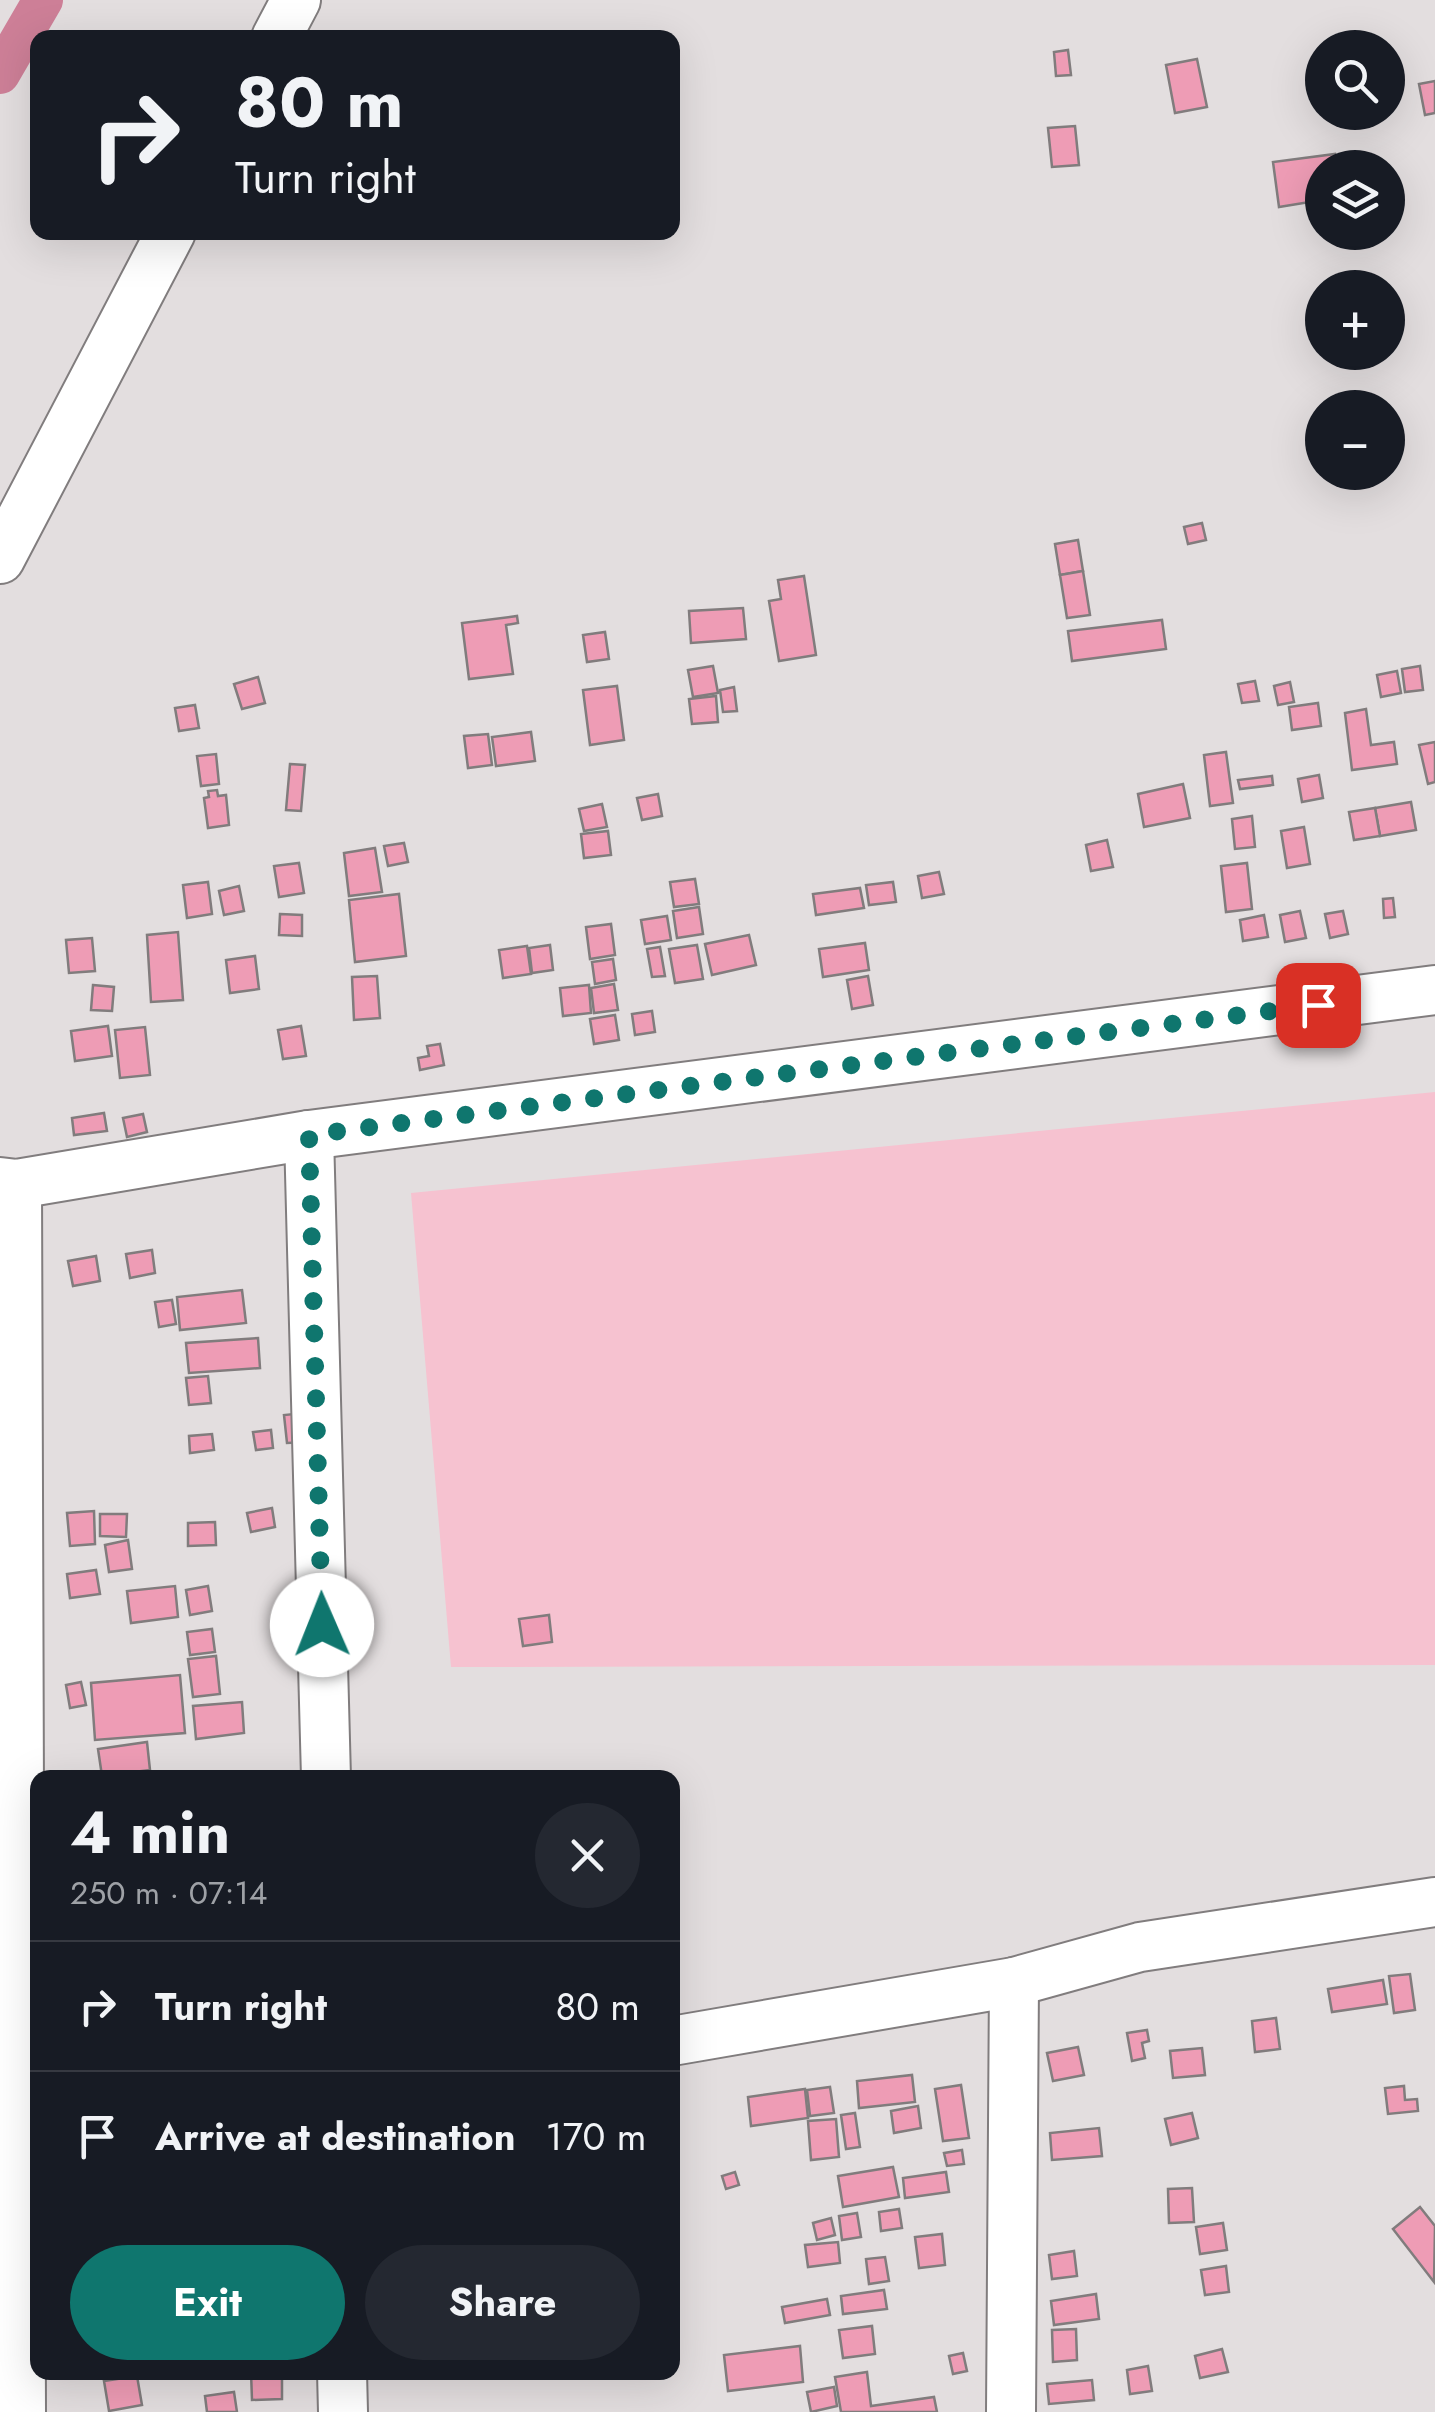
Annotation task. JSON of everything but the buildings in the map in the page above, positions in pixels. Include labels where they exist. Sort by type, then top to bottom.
[{"type":"street","points":[[280,30],[296,0]]},
{"type":"street","points":[[0,560],[167,240]]},
{"type":"street","points":[[21,2412],[9,1183],[309,1135],[1435,990]]},
{"type":"street","points":[[309,1135],[326,1770]]},
{"type":"street","points":[[680,2039],[1014,1982],[1140,1947],[1435,1902]]},
{"type":"street","points":[[1012,2412],[1014,1982]]},
{"type":"street","points":[[342,2380],[343,2412]]},
{"type":"shaded area","points":[[1435,1092],[1435,1665],[451,1667],[411,1193]]},
{"type":"waterway","points":[[0,74],[43,0]]},
{"type":"route","points":[[322,1625],[309,1135],[1318,1005]]}]
